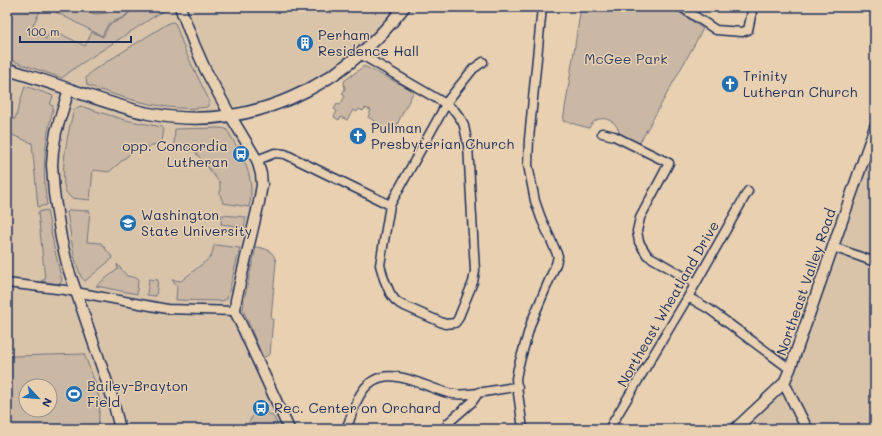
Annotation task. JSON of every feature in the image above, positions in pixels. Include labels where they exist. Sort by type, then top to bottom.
[{"type":"main road","points":[[7,69],[123,107],[159,115],[194,118],[230,115],[268,107],[304,92],[337,73],[383,33],[404,7]]},
{"type":"street","points":[[180,7],[194,44],[203,62],[230,115],[257,160],[262,181],[259,202],[235,311],[289,429]]},
{"type":"street","points":[[523,429],[516,379],[518,368],[531,323],[558,256],[535,201],[528,165],[529,139],[542,7]]},
{"type":"street","points":[[681,7],[716,30],[742,32],[748,30],[753,7]]},
{"type":"street","points":[[360,54],[442,100],[446,104],[455,111],[464,126],[467,137],[475,271],[473,282],[458,320],[455,323],[445,324],[400,304],[395,300],[384,279],[380,265],[390,205],[446,104],[449,99],[473,69],[483,62]]},
{"type":"street","points":[[69,89],[56,132],[52,165],[54,193],[61,238],[68,268],[112,397],[120,429]]},
{"type":"street","name":"Northeast Valley Road","points":[[735,429],[784,383],[875,127]]},
{"type":"street","points":[[602,133],[614,136],[669,163],[640,218],[637,231],[639,242],[647,255],[695,283]]},
{"type":"street","points":[[257,160],[276,153],[285,154],[390,205]]},
{"type":"street","name":"Northeast Wheatland Drive","points":[[609,429],[688,297],[748,191]]},
{"type":"street","points":[[833,247],[875,262]]},
{"type":"street","points":[[7,283],[167,309],[235,311]]},
{"type":"street","points":[[688,297],[709,309],[790,369]]},
{"type":"street","points":[[346,429],[360,394],[372,382],[389,376],[398,376],[448,393],[470,394],[518,387]]},
{"type":"street","points":[[784,383],[807,429]]},
{"type":"street","points":[[448,422],[472,402],[479,392]]},
{"type":"shaded area","name":"Washington State University","points":[[7,7],[381,7],[391,12],[374,32],[347,57],[304,85],[285,94],[249,105],[216,107],[232,130],[250,162],[253,170],[255,186],[255,200],[235,321],[284,429],[7,429]]},
{"type":"shaded area","points":[[875,139],[875,429],[741,429],[789,384]]},
{"type":"green space","points":[[7,7],[42,7],[30,31],[46,39],[51,29],[85,46],[92,32],[103,37],[109,25],[125,17],[135,7],[169,7],[76,67],[62,78],[7,59]]},
{"type":"green space","points":[[46,7],[76,7],[85,12],[96,14],[107,13],[119,7],[134,7],[124,17],[108,24],[102,36]]},
{"type":"green space","name":"McGee Park","points":[[581,7],[672,7],[703,29],[639,144],[619,135],[615,124],[607,119],[597,120],[592,123],[589,128],[563,121]]},
{"type":"green space","points":[[172,22],[175,23],[186,53],[210,102],[207,107],[178,108],[162,106],[115,95],[87,85],[86,78],[92,71]]},
{"type":"green space","points":[[364,66],[414,91],[392,134],[373,124],[374,121],[368,117],[371,110],[365,108],[363,111],[359,109],[357,112],[353,110],[347,120],[341,117],[339,120],[334,117],[337,111],[334,109],[337,104],[340,105],[345,96],[342,94],[345,89],[344,81]]},
{"type":"green space","points":[[25,86],[53,96],[50,105],[53,106],[53,109],[46,145],[44,169],[47,205],[38,207],[32,143],[7,133],[7,119],[15,119]]},
{"type":"green space","points":[[80,106],[125,120],[162,127],[164,129],[162,141],[149,147],[139,146],[109,172],[93,170],[90,200],[71,198],[65,191],[64,182],[63,172],[65,150],[69,129],[74,110]]},
{"type":"green space","points":[[175,129],[226,129],[229,133],[247,168],[251,186],[249,207],[223,203],[220,194],[220,183],[192,148],[174,145]]},
{"type":"green space","points":[[47,210],[62,281],[59,284],[41,281],[45,279],[38,212]]},
{"type":"green space","points":[[70,210],[90,211],[87,242],[101,243],[113,258],[85,281],[81,277],[74,256],[67,212]]},
{"type":"green space","points":[[222,215],[246,217],[244,227],[221,224]]},
{"type":"green space","points":[[214,246],[240,248],[227,299],[222,301],[176,300],[177,287],[172,280],[181,281],[211,257]]},
{"type":"green space","points":[[256,247],[269,251],[275,258],[276,262],[271,319],[273,319],[270,354],[263,358],[243,309]]},
{"type":"green space","points":[[117,264],[127,276],[138,278],[137,294],[96,286],[118,269]]},
{"type":"green space","points":[[149,279],[158,280],[156,296],[147,295]]},
{"type":"green space","name":"Bailey-Brayton Field","points":[[84,354],[95,382],[100,402],[98,429],[7,429],[7,357]]},
{"type":"green space","points":[[257,409],[261,411],[263,410],[274,417],[279,429],[245,429]]},
{"type":"place","name":"Perham Residence Hall","points":[[305,43]]},
{"type":"place","name":"Trinity Lutheran Church","points":[[730,84]]},
{"type":"place","name":"Pullman Presbyterian Church","points":[[358,136]]},
{"type":"place","name":"opp. Concordia Lutheran","points":[[241,154]]},
{"type":"place","name":"Washington State University","points":[[128,223]]},
{"type":"place","name":"Bailey-Brayton Field","points":[[74,394]]},
{"type":"place","name":"Rec. Center on Orchard","points":[[261,408]]}]
